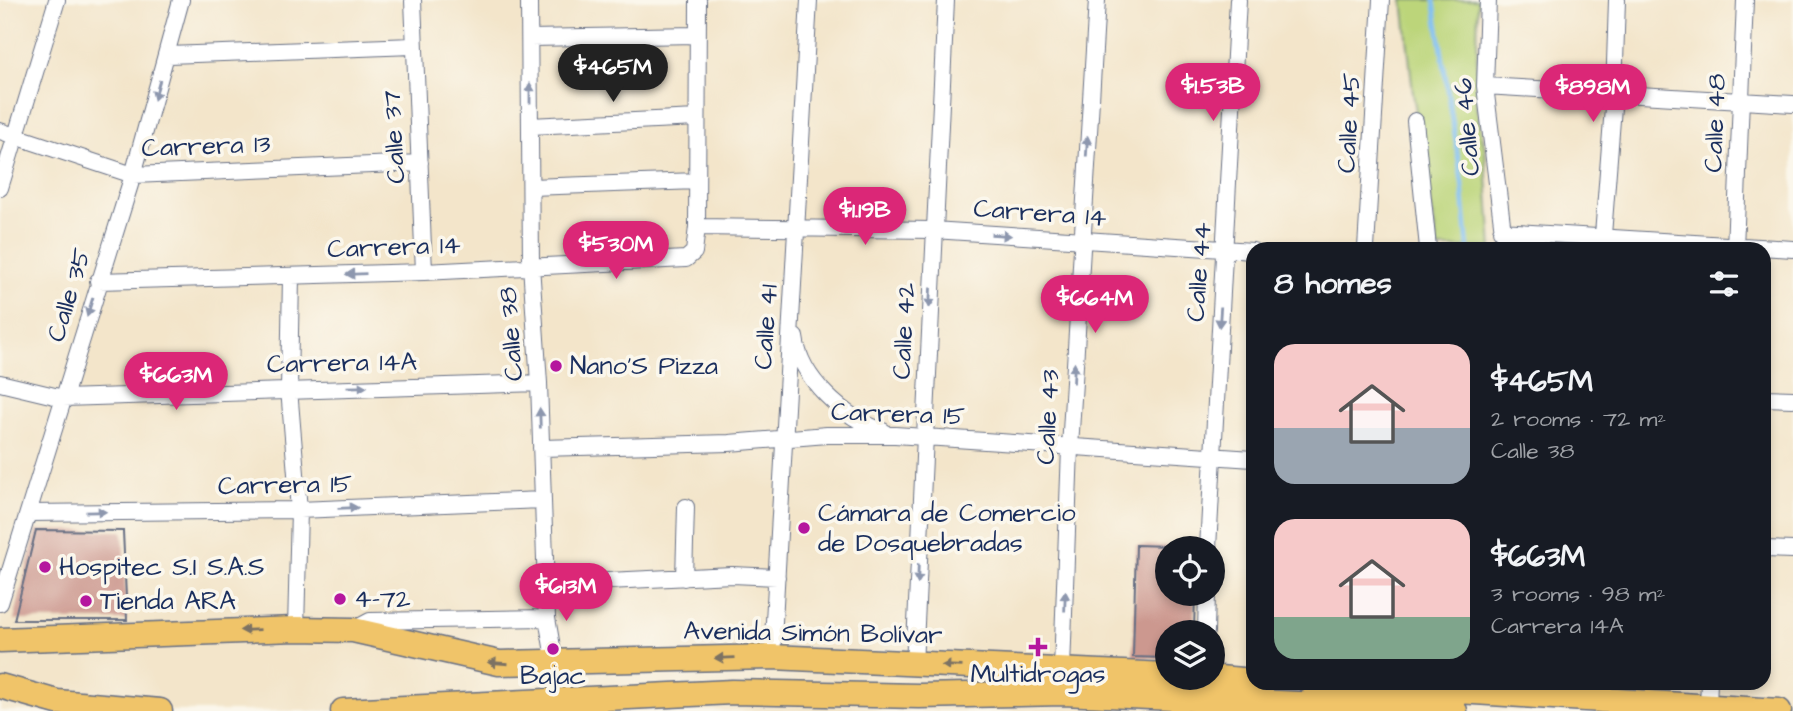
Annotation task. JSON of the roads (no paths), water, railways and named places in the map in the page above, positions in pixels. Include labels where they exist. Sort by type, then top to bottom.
[{"type":"main road","name":"Avenida Simón Bolívar","points":[[0,640],[296,629],[354,630],[478,661],[555,664],[772,657],[914,665],[1256,698],[1494,695],[1545,699],[1579,691],[1709,694],[1779,711]]},
{"type":"main road","name":"Avenida Simón Bolívar","points":[[343,711],[571,706],[732,692],[919,696],[1063,681],[1155,676]]},
{"type":"main road","points":[[1063,681],[1155,678]]},
{"type":"main road","name":"Avenida Simón Bolívar","points":[[1225,684],[1256,698]]},
{"type":"main road","points":[[0,686],[57,702],[100,709],[160,711]]},
{"type":"main road","name":"Avenida Simón Bolívar","points":[[1413,690],[1460,695]]},
{"type":"street","points":[[0,188],[7,133],[57,0]]},
{"type":"street","name":"Calle 35","points":[[0,603],[133,174],[181,0]]},
{"type":"street","name":"Calle 37","points":[[413,0],[424,272]]},
{"type":"street","name":"Calle 38","points":[[529,0],[531,265],[539,383],[547,618],[555,664]]},
{"type":"street","points":[[697,227],[698,0]]},
{"type":"street","name":"Calle 41","points":[[772,657],[809,0]]},
{"type":"street","name":"Calle 42","points":[[914,665],[946,0]]},
{"type":"street","name":"Calle 43","points":[[1063,681],[1070,448],[1097,0]]},
{"type":"street","name":"Calle 44","points":[[1208,536],[1238,0]]},
{"type":"street","name":"Calle 45","points":[[1366,242],[1381,0]]},
{"type":"street","name":"Calle 46","points":[[1488,0],[1485,86],[1504,242]]},
{"type":"street","points":[[1501,231],[1603,242],[1614,94],[1617,0]]},
{"type":"street","name":"Calle 48","points":[[1735,242],[1745,0]]},
{"type":"street","points":[[530,38],[696,35]]},
{"type":"street","points":[[168,55],[413,47]]},
{"type":"street","points":[[1485,86],[1793,103]]},
{"type":"street","points":[[530,127],[697,118]]},
{"type":"street","points":[[1415,121],[1427,242]]},
{"type":"street","name":"Carrera 13","points":[[7,133],[133,174],[420,163]]},
{"type":"street","points":[[531,187],[697,181]]},
{"type":"street","name":"Carrera 14","points":[[98,281],[424,272],[681,260],[691,257],[696,246],[697,227],[933,230],[1246,250]]},
{"type":"street","points":[[1771,249],[1793,249]]},
{"type":"street","points":[[291,276],[289,389],[299,510],[296,629]]},
{"type":"street","points":[[792,313],[796,348],[824,391],[867,425],[895,435]]},
{"type":"street","points":[[0,383],[63,398]]},
{"type":"street","name":"Carrera 14A","points":[[63,398],[539,383]]},
{"type":"street","points":[[1771,398],[1793,399]]},
{"type":"street","name":"Carrera 15","points":[[541,448],[895,435],[923,439],[1246,458]]},
{"type":"street","name":"Carrera 15","points":[[28,513],[299,510],[542,500]]},
{"type":"street","points":[[684,578],[685,507]]},
{"type":"street","points":[[1771,549],[1793,550]]},
{"type":"street","points":[[546,584],[603,579],[732,575],[777,578]]},
{"type":"street","points":[[354,630],[370,621],[547,618]]},
{"type":"waterway","points":[[1434,0],[1462,183],[1467,242]]},
{"type":"place","name":"Nano'S Pizza","points":[[556,366]]},
{"type":"place","name":"Cámara de Comercio de Dosquebradas","points":[[804,528]]},
{"type":"place","name":"Hospitec S.I S.A.S","points":[[45,567]]},
{"type":"place","name":"4-72","points":[[340,599]]},
{"type":"place","name":"Tienda ARA","points":[[86,601]]},
{"type":"place","name":"Multidrogas","points":[[1038,647]]},
{"type":"place","name":"Bajac","points":[[553,649]]}]
